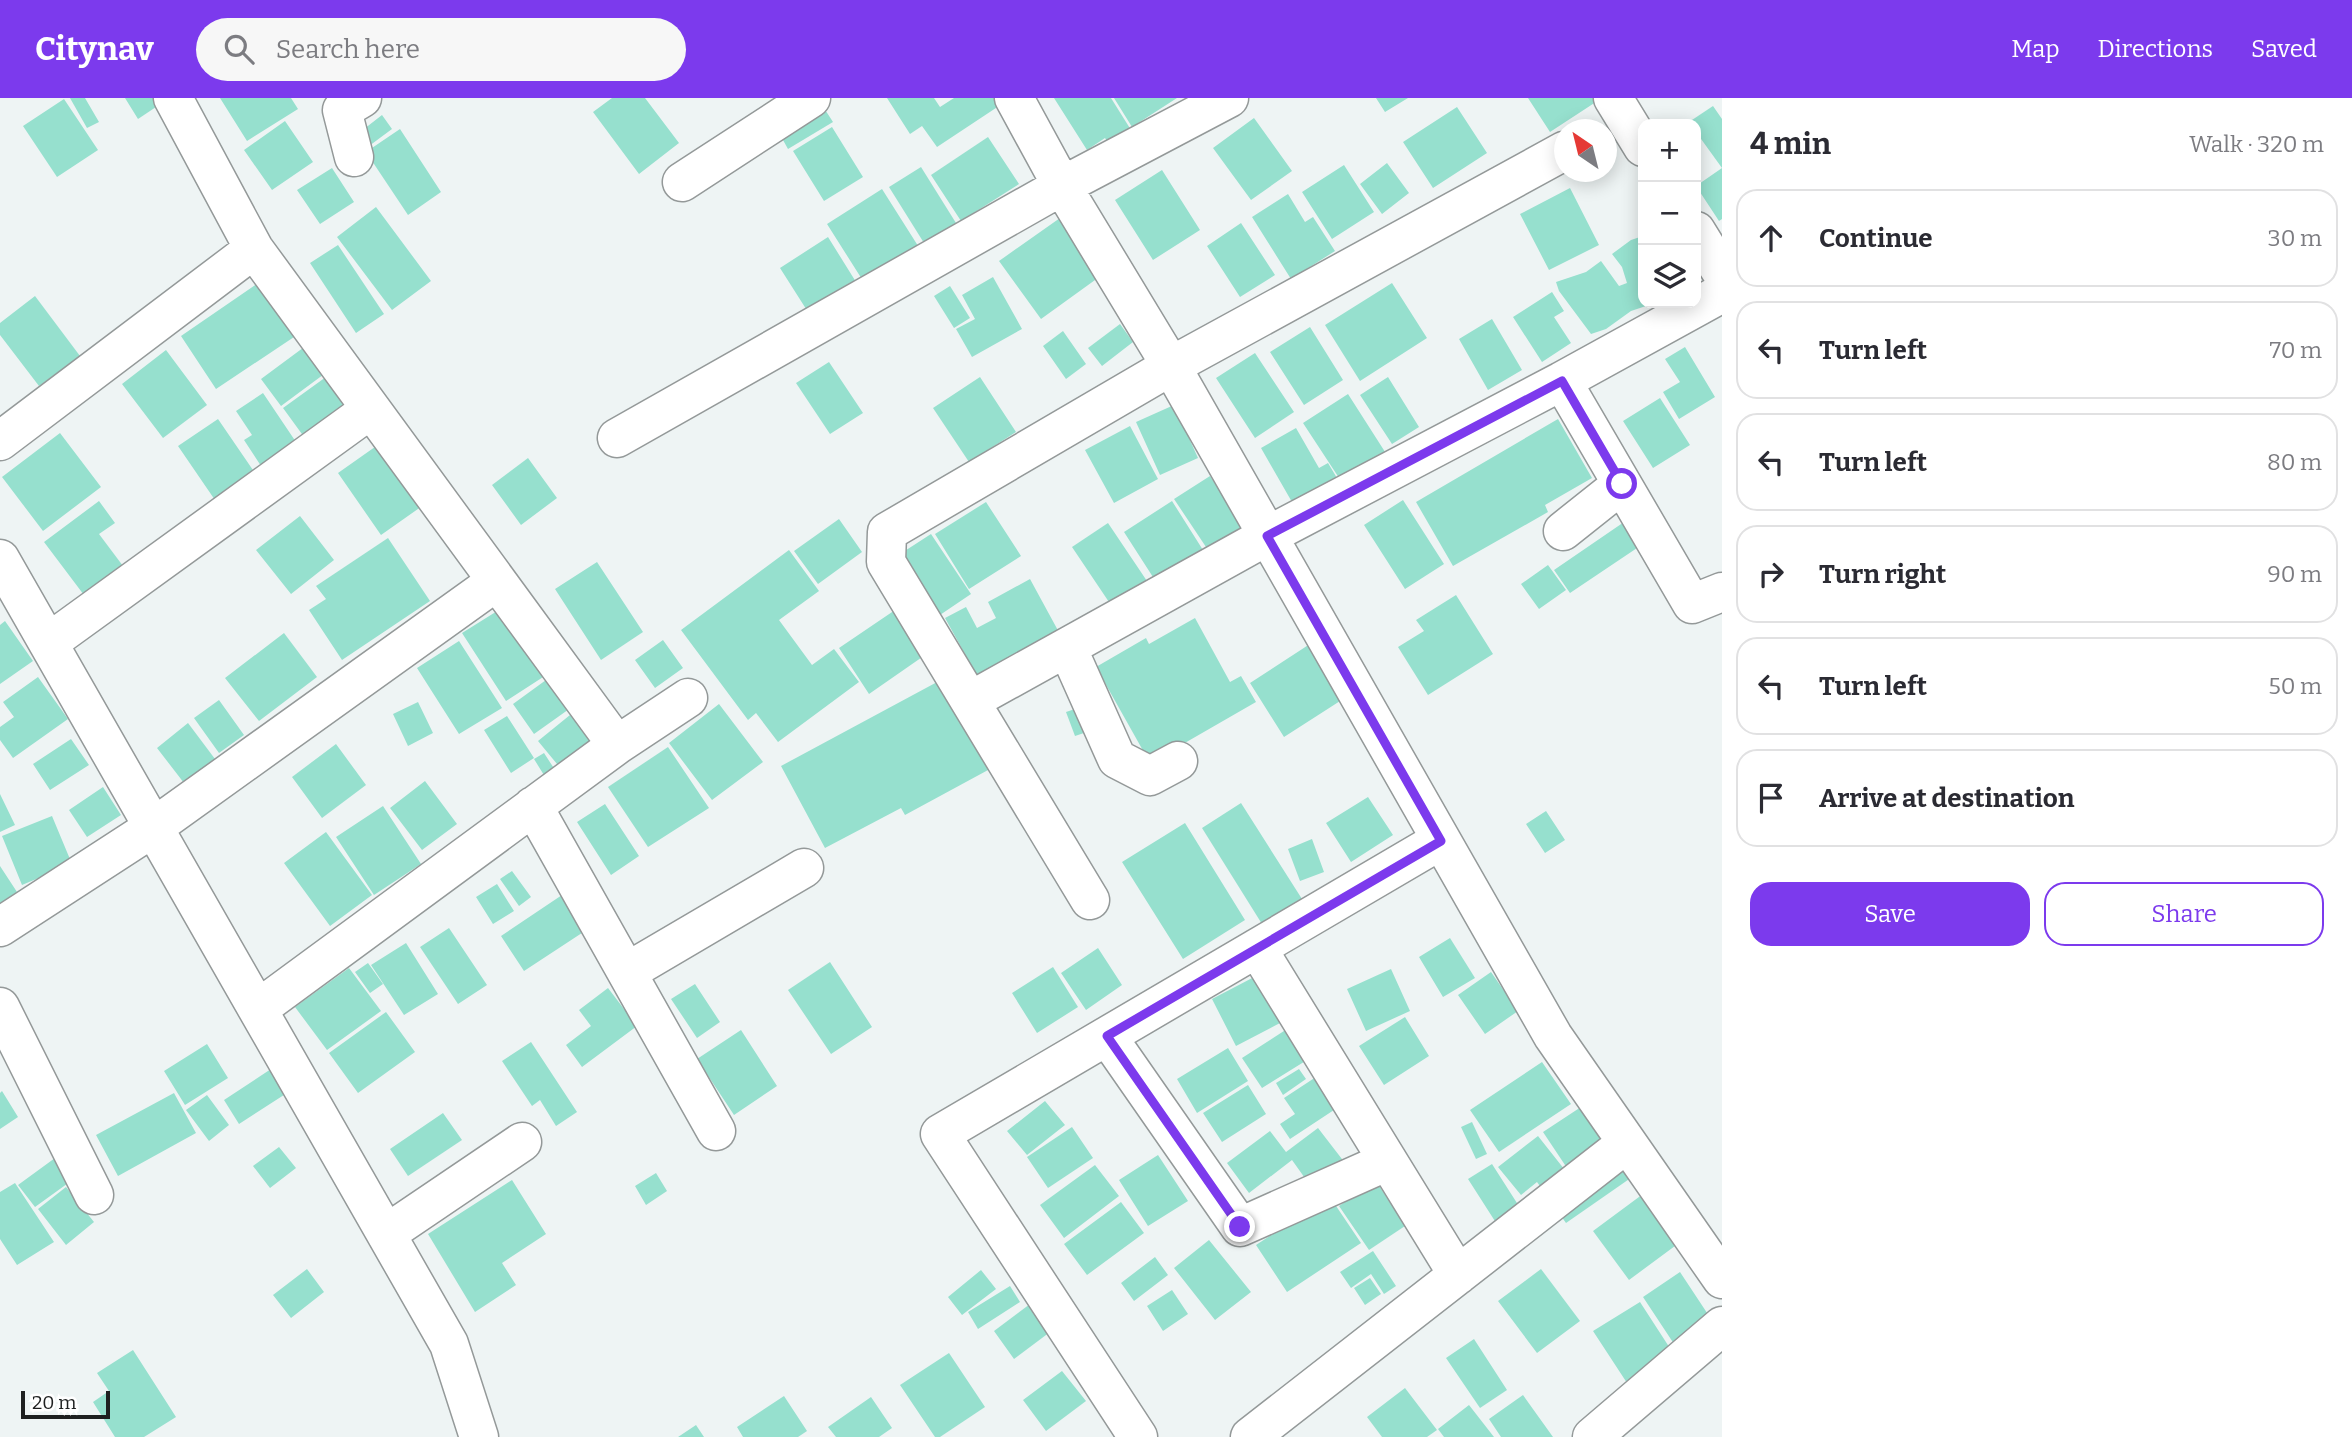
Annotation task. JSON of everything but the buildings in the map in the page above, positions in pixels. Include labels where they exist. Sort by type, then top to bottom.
[{"type":"street","points":[[173,98],[254,249],[617,745]]},
{"type":"street","points":[[354,157],[342,110],[362,98]]},
{"type":"street","points":[[682,183],[811,98]]},
{"type":"street","points":[[1014,98],[1062,186],[1171,366],[1553,1036],[1722,1279]]},
{"type":"street","points":[[617,438],[1062,186],[1229,98]]},
{"type":"street","points":[[1090,900],[886,562],[887,532],[1171,366],[1554,156]]},
{"type":"street","points":[[1701,239],[1722,273]]},
{"type":"street","points":[[0,441],[254,249]]},
{"type":"street","points":[[970,701],[1267,536],[1562,381],[1722,293]]},
{"type":"street","points":[[1562,381],[1692,604],[1722,592]]},
{"type":"street","points":[[48,643],[371,409]]},
{"type":"street","points":[[1563,531],[1622,484]]},
{"type":"street","points":[[0,559],[449,1344],[479,1437]]},
{"type":"street","points":[[0,927],[154,827],[498,581]]},
{"type":"street","points":[[1067,647],[1118,759],[1150,776],[1178,761]]},
{"type":"street","points":[[258,1009],[617,745],[688,698]]},
{"type":"street","points":[[533,806],[716,1131]]},
{"type":"street","points":[[1138,1437],[940,1134],[1441,841]]},
{"type":"street","points":[[626,972],[804,868]]},
{"type":"street","points":[[1257,948],[1458,1275]]},
{"type":"street","points":[[0,1007],[94,1195]]},
{"type":"street","points":[[1107,1036],[1240,1227],[1388,1161]]},
{"type":"street","points":[[386,1234],[522,1142]]},
{"type":"street","points":[[1250,1437],[1628,1143]]},
{"type":"street","points":[[1592,1437],[1722,1326]]},
{"type":"route","points":[[1240,1227],[1107,1036],[1441,841],[1267,536],[1562,381],[1622,484]]}]
